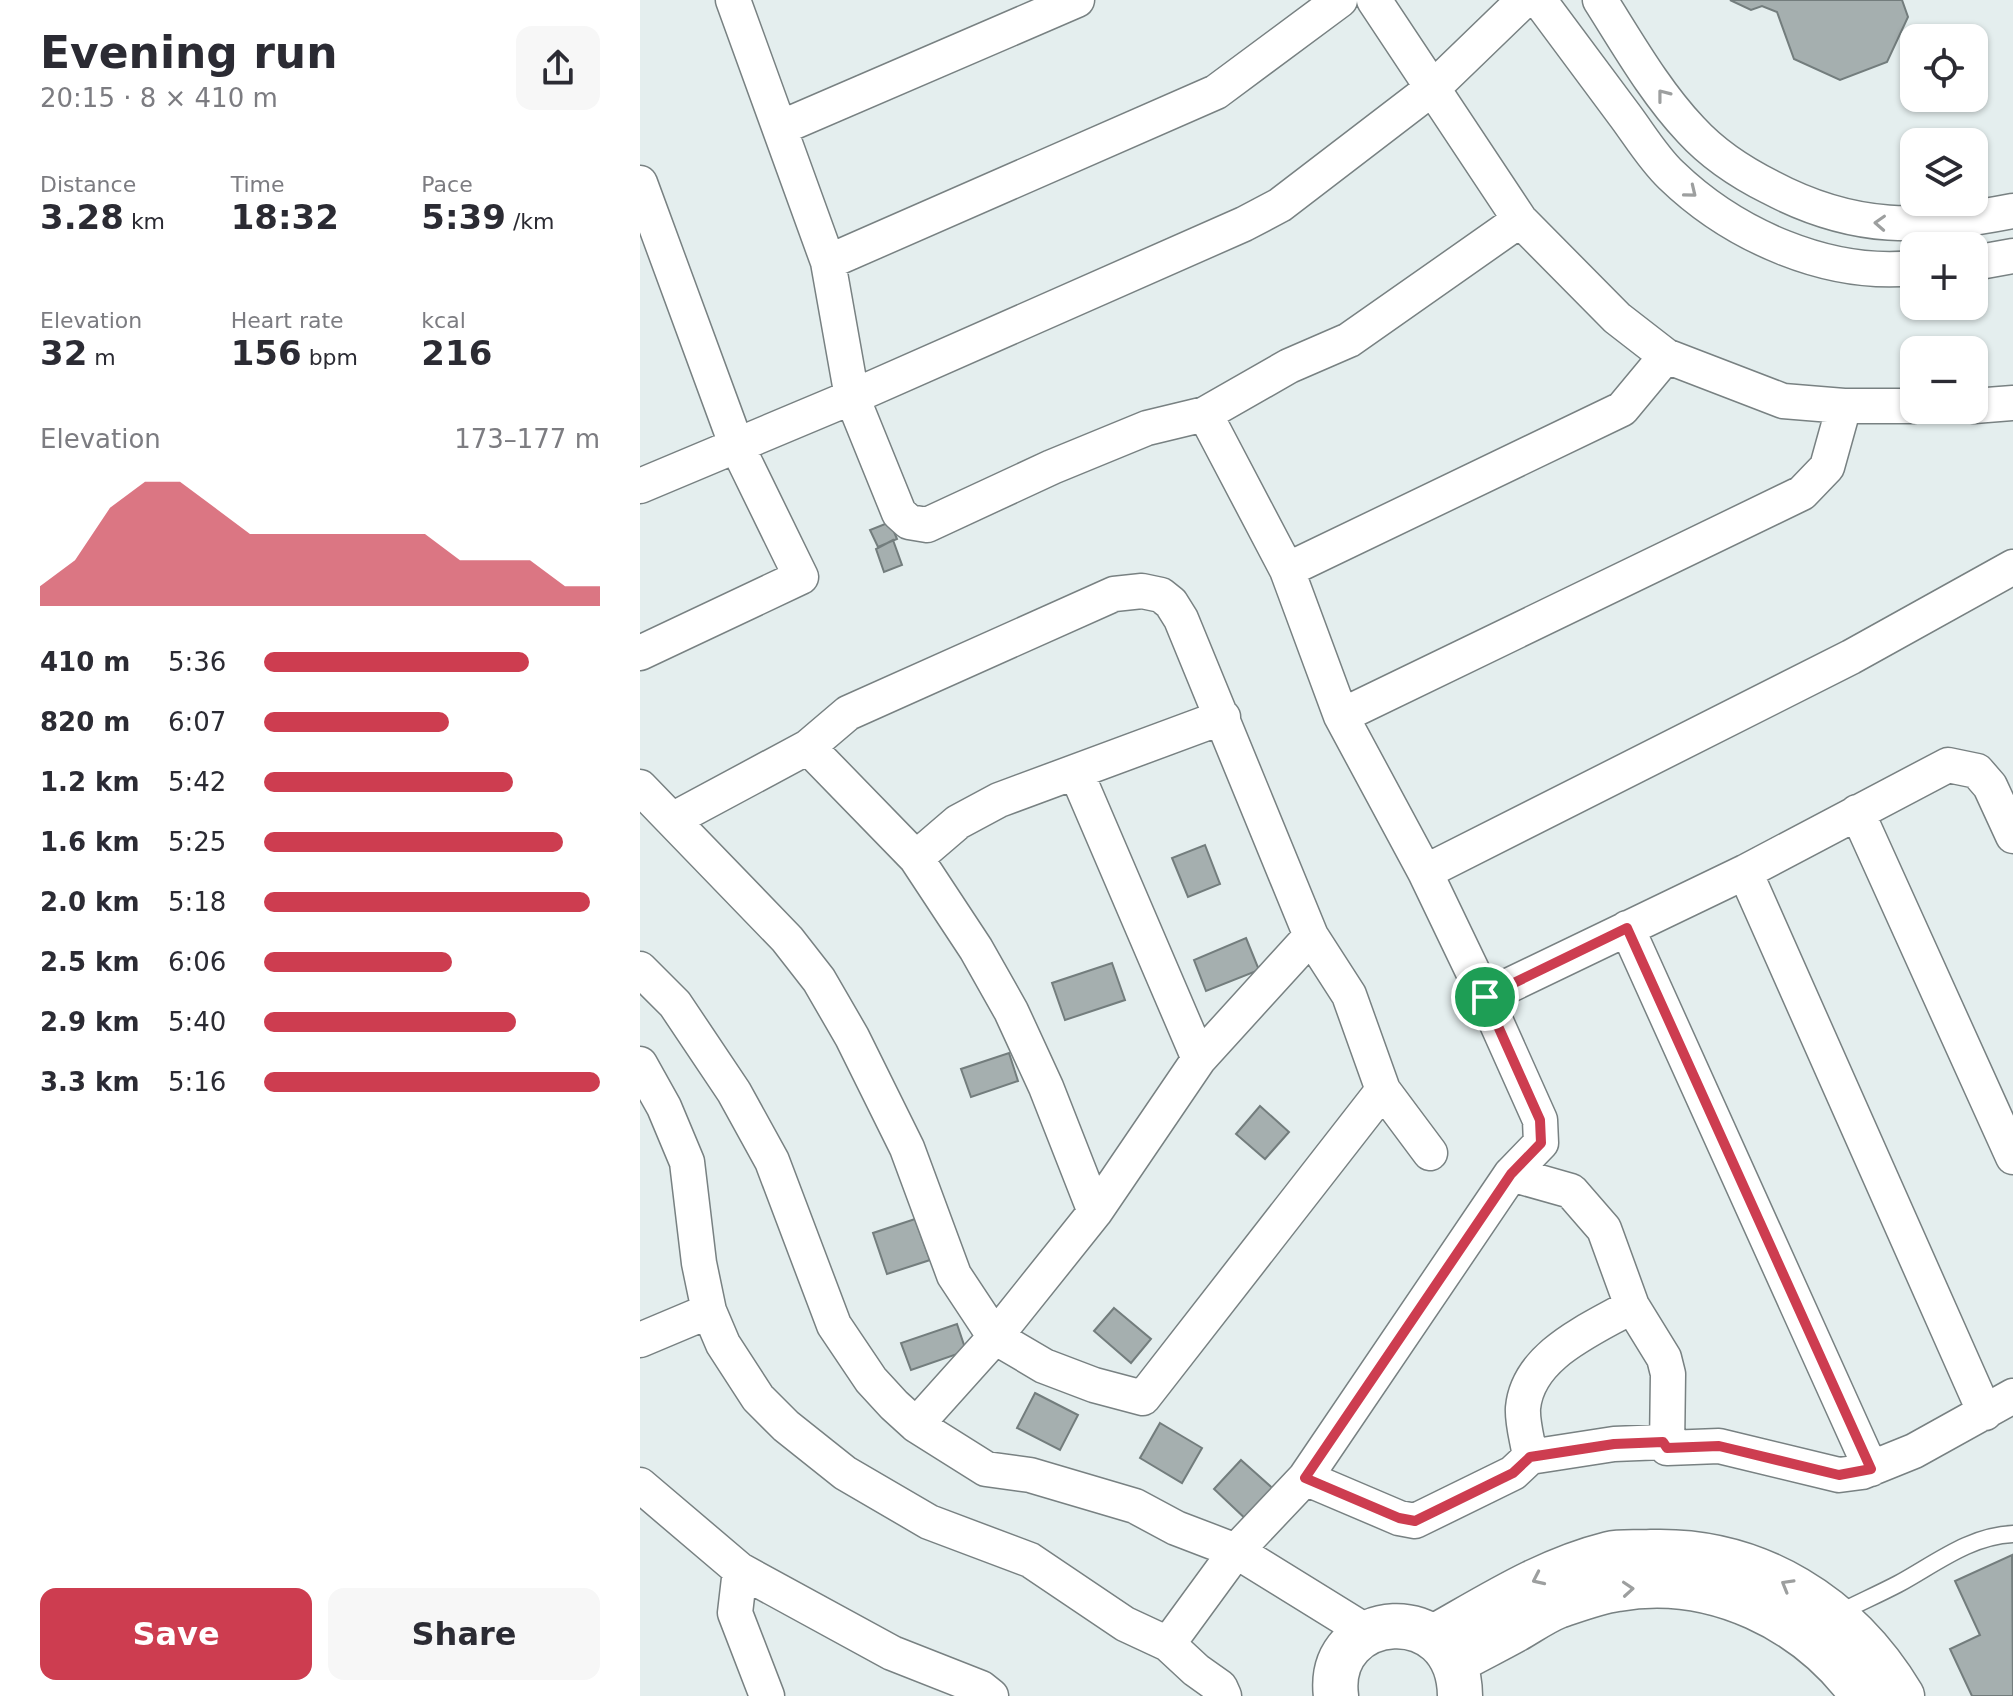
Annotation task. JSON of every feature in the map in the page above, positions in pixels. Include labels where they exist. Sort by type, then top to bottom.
[{"type":"street","points":[[733,0],[828,262],[852,397],[899,513],[909,522],[927,525],[1052,467],[1147,428],[1205,414],[1289,366],[1349,340],[1520,220]]},
{"type":"street","points":[[780,128],[1077,0]]},
{"type":"street","points":[[828,262],[1216,92],[1340,0]]},
{"type":"street","points":[[1374,0],[1520,220],[1617,318],[1666,356],[1783,401],[1900,406]]},
{"type":"street","points":[[640,486],[852,397],[1280,205],[1434,87],[1524,0]]},
{"type":"street","points":[[1539,0],[1669,174],[1706,204],[1752,234],[1818,260],[1900,270]]},
{"type":"street","points":[[1600,0],[1652,81],[1692,132],[1745,174],[1806,206],[1863,222],[1907,224],[2013,211]]},
{"type":"street","points":[[640,183],[736,444],[801,577],[640,653]]},
{"type":"street","points":[[1988,260],[2013,256]]},
{"type":"street","points":[[1287,570],[1622,409],[1666,356]]},
{"type":"street","points":[[1988,405],[2013,403]]},
{"type":"street","points":[[1341,716],[1802,493],[1827,467],[1844,406]]},
{"type":"street","points":[[1168,1644],[1236,1551],[1305,1478],[1511,1174],[1541,1143],[1540,1120],[1485,997],[1425,872],[1341,716],[1287,570],[1205,414]]},
{"type":"street","points":[[1425,872],[1851,657],[2013,567]]},
{"type":"street","points":[[672,820],[808,747],[848,713],[1114,594],[1142,591],[1161,595],[1171,603],[1181,619],[1311,936],[1349,995],[1383,1090],[1430,1153]]},
{"type":"street","points":[[916,858],[958,822],[999,800],[1223,717]]},
{"type":"street","points":[[808,747],[916,858],[976,949],[1011,1011],[1046,1087],[1095,1212]]},
{"type":"street","points":[[1485,997],[1745,872],[1948,765],[1977,771],[1990,786],[2013,836]]},
{"type":"street","points":[[1076,772],[1199,1059]]},
{"type":"street","points":[[640,787],[787,939],[819,980],[852,1037],[907,1148],[954,1275],[995,1337],[1044,1366],[1094,1385],[1143,1398],[1383,1090]]},
{"type":"street","points":[[1857,812],[2013,1157]]},
{"type":"street","points":[[1667,1448],[1719,1446],[1839,1475],[1871,1469],[1914,1451],[1999,1404],[1745,872]]},
{"type":"street","points":[[1627,928],[1871,1469]]},
{"type":"street","points":[[916,1425],[995,1337],[1095,1212],[1199,1059],[1311,936]]},
{"type":"street","points":[[640,969],[675,1004],[734,1092],[772,1161],[834,1325],[871,1380],[916,1425],[986,1469],[1030,1475],[1135,1506],[1176,1528],[1236,1551],[1367,1632]]},
{"type":"street","points":[[641,1065],[674,1127],[687,1162],[699,1263],[709,1311],[723,1344],[758,1398],[786,1426],[835,1466],[891,1502],[929,1522],[1030,1560],[1125,1624],[1168,1644],[1220,1687],[1224,1696]]},
{"type":"street","points":[[1511,1174],[1571,1191],[1592,1211],[1604,1229],[1632,1306],[1664,1358],[1668,1374],[1667,1448]]},
{"type":"street","points":[[1530,1457],[1523,1408],[1529,1388],[1545,1364],[1572,1339],[1632,1306]]},
{"type":"street","points":[[640,1340],[709,1311]]},
{"type":"street","points":[[1305,1478],[1399,1518],[1415,1521],[1513,1473],[1530,1457],[1614,1444],[1663,1442],[1667,1448]]},
{"type":"street","points":[[640,1485],[740,1570],[892,1653],[983,1693]]},
{"type":"street","points":[[1667,1552],[1719,1557],[1773,1576],[1813,1599],[1833,1615],[1885,1668],[1870,1695],[1797,1628],[1712,1591],[1697,1589],[1617,1589],[1554,1608],[1450,1665],[1541,1577],[1612,1554],[1667,1552]]},
{"type":"street","points":[[740,1570],[735,1613],[767,1696]]},
{"type":"street","points":[[1336,1696],[1337,1672],[1343,1657],[1353,1643],[1367,1632],[1384,1626],[1402,1625],[1419,1629],[1450,1665]]},
{"type":"lane","points":[[1833,1615],[1900,1583],[1950,1552],[1994,1534],[2013,1534]]},
{"type":"building","points":[[1730,0],[1902,0],[1908,17],[1905,24],[1900,24],[1900,34],[1887,62],[1840,80],[1794,59],[1777,12],[1762,6],[1751,10]]},
{"type":"building","points":[[890,522],[897,539],[878,547],[870,530]]},
{"type":"building","points":[[893,540],[902,565],[884,572],[876,549]]},
{"type":"building","points":[[1205,845],[1220,884],[1188,897],[1172,858]]},
{"type":"building","points":[[1246,938],[1259,970],[1206,991],[1194,960]]},
{"type":"building","points":[[1112,963],[1125,1000],[1065,1020],[1052,983]]},
{"type":"building","points":[[1009,1053],[1018,1081],[971,1097],[961,1069]]},
{"type":"building","points":[[1260,1106],[1289,1132],[1265,1159],[1236,1134]]},
{"type":"building","points":[[915,1219],[930,1260],[887,1274],[873,1233]]},
{"type":"building","points":[[1114,1308],[1151,1339],[1131,1363],[1094,1331]]},
{"type":"building","points":[[957,1324],[966,1351],[911,1370],[901,1343]]},
{"type":"building","points":[[1035,1393],[1078,1415],[1060,1450],[1017,1428]]},
{"type":"building","points":[[1160,1423],[1202,1448],[1182,1483],[1140,1458]]},
{"type":"building","points":[[1241,1460],[1278,1493],[1250,1523],[1214,1489]]},
{"type":"building","points":[[2012,1555],[2013,1696],[1972,1696],[1950,1649],[1980,1635],[1955,1581]]},
{"type":"route","points":[[1627,928],[1871,1469],[1839,1475],[1719,1446],[1667,1448],[1663,1442],[1614,1444],[1530,1457],[1513,1473],[1415,1521],[1399,1518],[1305,1478],[1511,1174],[1541,1143],[1540,1120],[1485,997],[1627,928]]}]
